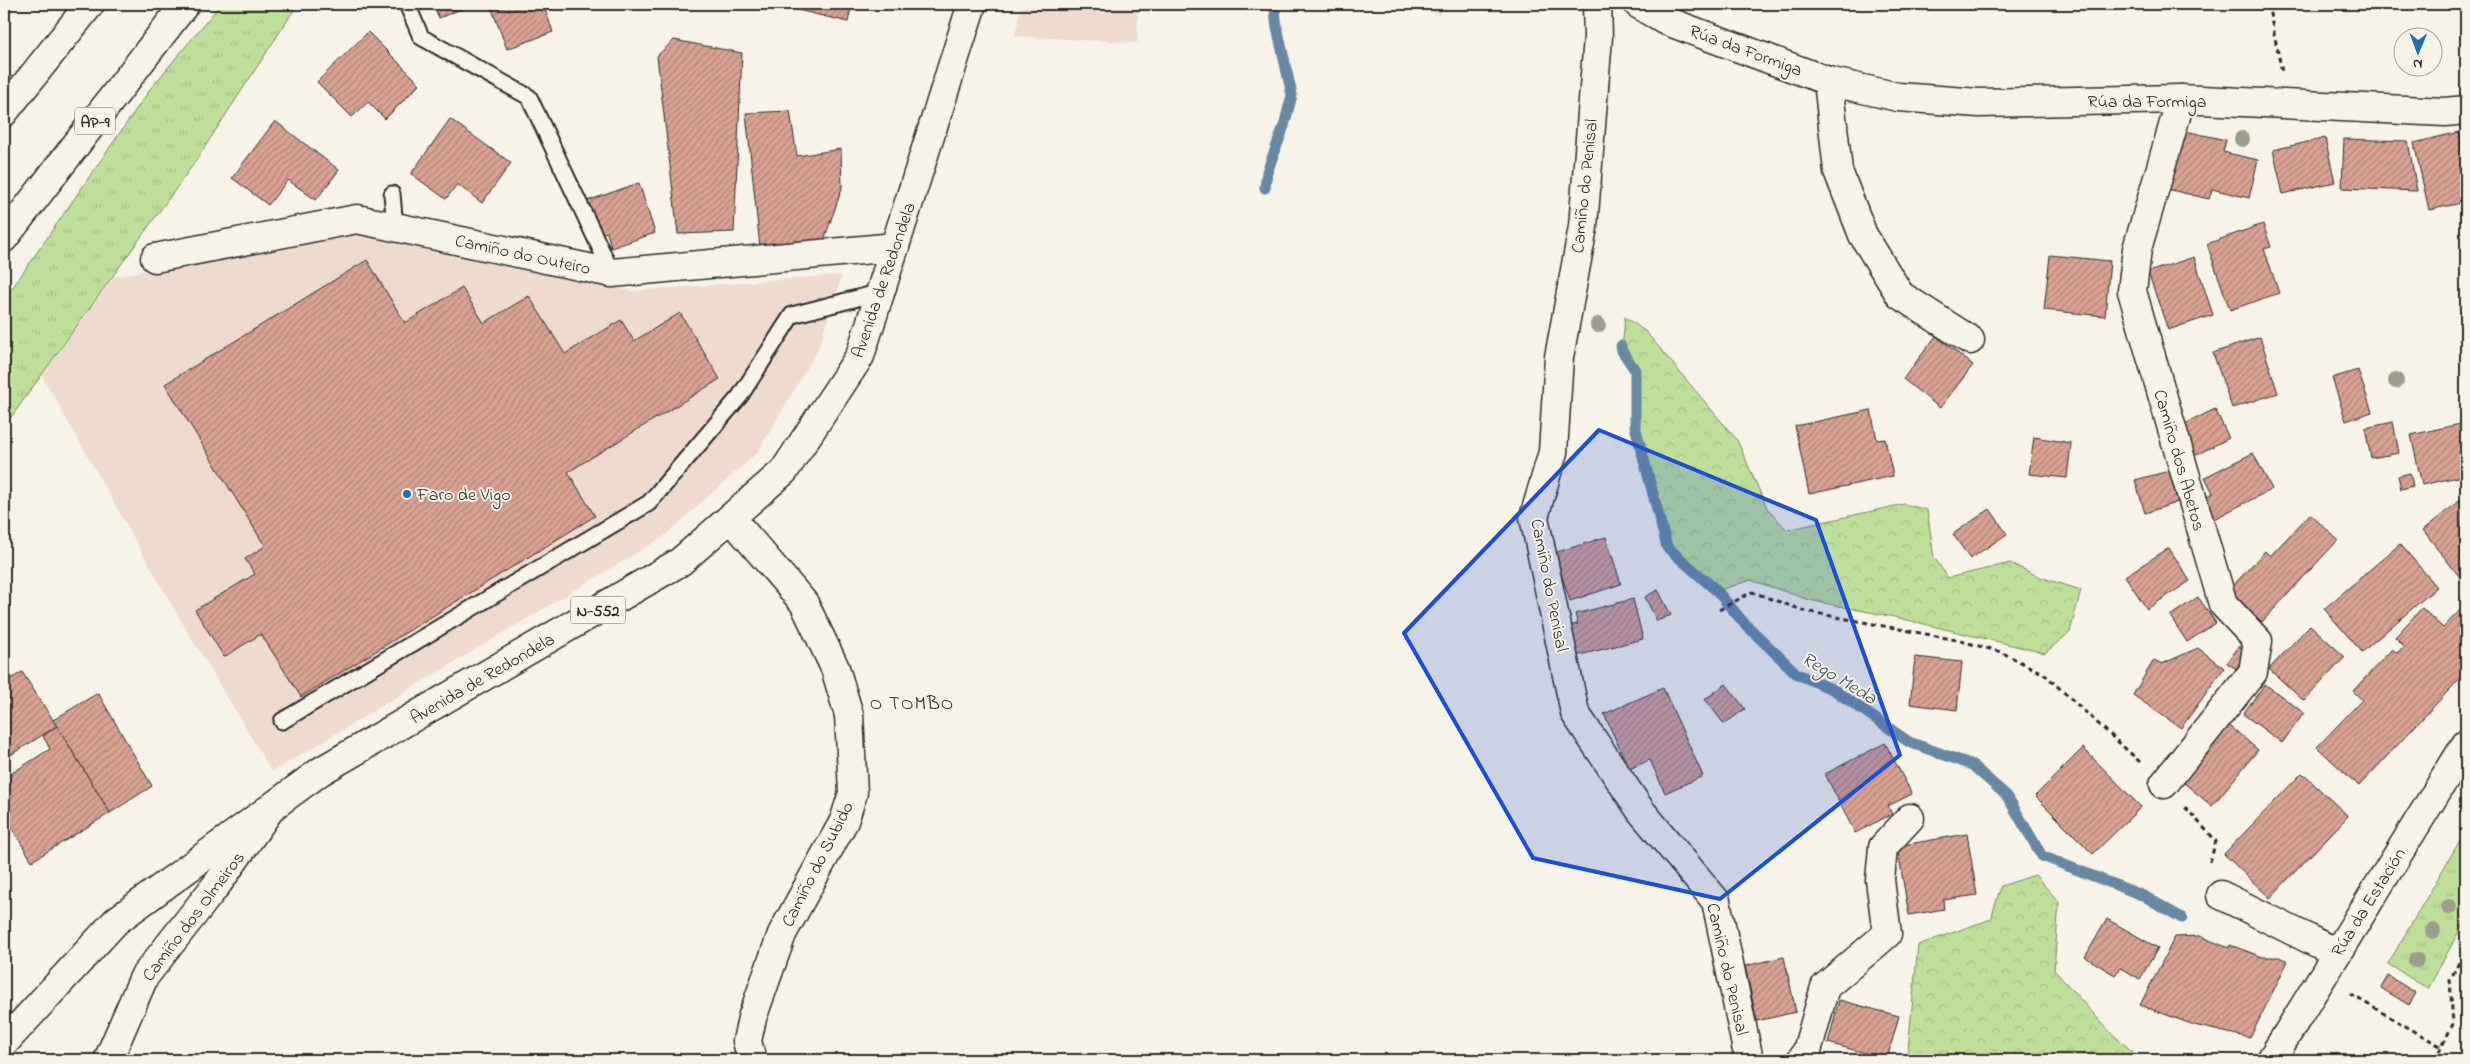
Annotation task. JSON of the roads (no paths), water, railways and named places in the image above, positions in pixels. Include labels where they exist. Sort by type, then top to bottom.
[{"type":"main road","points":[[4,112],[90,4]]},
{"type":"main road","name":"AP-9","points":[[4,238],[186,4]]},
{"type":"main road","name":"Avenida de Redondela","points":[[4,1043],[116,921],[274,804],[320,771],[680,562],[784,471],[860,356],[972,4]]},
{"type":"main road","name":"Camiño do Penisal","points":[[1597,4],[1598,37],[1583,227],[1559,357],[1554,452],[1534,517],[1575,713],[1641,811],[1716,901],[1749,1060]]},
{"type":"main road","name":"Rúa da Formiga","points":[[1638,4],[1670,12],[1828,81],[1898,98],[1979,103],[2180,99],[2445,112],[2466,110]]},
{"type":"main road","points":[[1828,81],[1838,171],[1863,235],[1900,295],[1970,340]]},
{"type":"main road","name":"Camiño dos Abetos","points":[[2164,784],[2253,672],[2258,641],[2223,604],[2132,291],[2137,249],[2180,99]]},
{"type":"main road","name":"Camiño do Outeiro","points":[[155,258],[357,219],[612,273],[895,247]]},
{"type":"main road","name":"Camiño do Subido","points":[[731,518],[804,603],[835,668],[849,715],[853,793],[844,820],[782,934],[752,1018],[747,1042],[752,1060]]},
{"type":"main road","name":"Rúa da Estación","points":[[2271,1060],[2466,744]]},
{"type":"main road","name":"Camiño dos Olmeiros","points":[[108,1060],[144,977],[218,883],[274,804]]},
{"type":"main road","points":[[1800,1060],[1808,1051],[1825,987],[1886,934],[1880,880],[1883,847],[1910,818]]},
{"type":"main road","points":[[2220,895],[2337,953]]},
{"type":"lane","points":[[407,4],[421,37],[529,97],[612,273]]},
{"type":"lane","points":[[392,194],[395,227]]},
{"type":"lane","points":[[282,721],[649,503],[740,396],[792,315],[880,292]]},
{"type":"waterway","name":"Rego Meda","points":[[1265,188],[1267,172],[1284,126],[1292,95],[1277,27],[1274,4]]},
{"type":"waterway","name":"Rego Meda","points":[[1621,346],[1622,351],[1635,370],[1635,426],[1667,547],[1717,591],[1744,623],[1797,674],[1834,690],[1909,742],[1972,765],[2007,796],[2042,856],[2144,896],[2182,918]]},
{"type":"place","name":"Faro de Vigo","points":[[407,494]]},
{"type":"district","name":"O TOMBO","points":[[912,702]]}]
